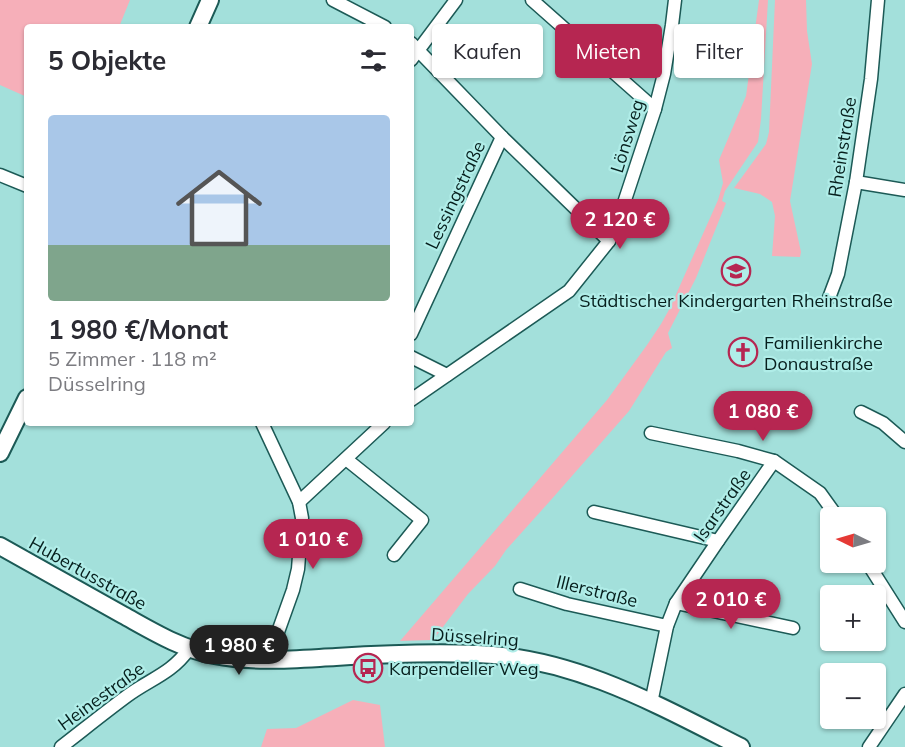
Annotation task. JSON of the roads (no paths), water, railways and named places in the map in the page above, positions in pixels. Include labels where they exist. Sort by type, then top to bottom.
[{"type":"street","points":[[199,24],[210,0]]},
{"type":"street","points":[[333,0],[379,24]]},
{"type":"street","points":[[456,0],[414,51],[609,241]]},
{"type":"street","points":[[532,0],[655,109]]},
{"type":"street","name":"Lönsweg","points":[[414,398],[569,291],[609,241],[655,109],[664,74],[675,0]]},
{"type":"street","name":"Rheinstraße","points":[[829,298],[838,274],[856,182],[872,79],[878,0]]},
{"type":"street","name":"Lessingstraße","points":[[414,328],[502,137]]},
{"type":"street","points":[[0,175],[24,185]]},
{"type":"street","points":[[856,182],[905,190]]},
{"type":"street","points":[[414,358],[447,375]]},
{"type":"street","points":[[0,453],[24,404]]},
{"type":"street","points":[[861,412],[883,423],[905,442]]},
{"type":"street","points":[[263,426],[299,502],[302,518],[298,569],[293,590],[268,660]]},
{"type":"street","points":[[299,502],[381,426]]},
{"type":"street","points":[[651,433],[774,461],[820,493],[830,507]]},
{"type":"street","points":[[346,459],[423,520],[394,555]]},
{"type":"street","name":"Isarstraße","points":[[651,703],[667,626],[676,603],[774,461]]},
{"type":"street","points":[[594,512],[718,540]]},
{"type":"street","name":"Hubertusstraße","points":[[0,546],[189,649]]},
{"type":"street","points":[[874,573],[905,622]]},
{"type":"street","name":"Illerstraße","points":[[520,589],[567,604],[667,626]]},
{"type":"street","points":[[676,603],[793,628]]},
{"type":"street","name":"Düsselring","points":[[189,649],[237,659],[268,660],[423,654],[502,656],[546,664],[589,676],[741,747]]},
{"type":"street","name":"Heinestraße","points":[[61,747],[128,695],[180,661],[189,649]]},
{"type":"street","points":[[869,747],[905,694]]},
{"type":"place","name":"Städtischer Kindergarten Rheinstraße","points":[[736,271]]},
{"type":"place","name":"Familienkirche Donaustraße","points":[[743,352]]},
{"type":"place","name":"Karpendeller Weg","points":[[368,668]]}]
